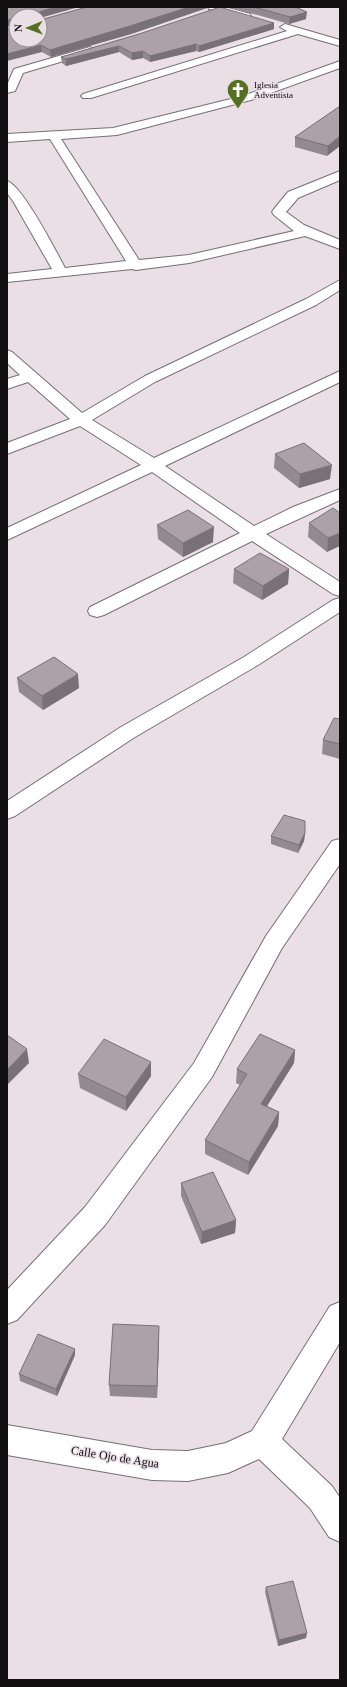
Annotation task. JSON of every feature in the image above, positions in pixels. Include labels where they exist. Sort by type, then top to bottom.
[{"type":"street","points":[[213,10],[256,19]]},
{"type":"street","points":[[277,25],[340,43]]},
{"type":"street","points":[[87,96],[298,31]]},
{"type":"street","points":[[7,90],[11,89],[18,71],[104,46]]},
{"type":"street","points":[[7,138],[113,132],[247,98],[340,64]]},
{"type":"street","points":[[53,135],[136,266]]},
{"type":"street","points":[[340,175],[293,195],[279,212],[286,220],[305,232],[340,245]]},
{"type":"street","points":[[7,185],[19,199],[61,272]]},
{"type":"street","points":[[7,278],[136,266],[189,259],[305,232]]},
{"type":"street","points":[[7,449],[81,420],[150,379],[311,302],[340,284]]},
{"type":"street","points":[[7,355],[81,420],[154,465],[254,534],[340,590]]},
{"type":"street","points":[[7,384],[31,376]]},
{"type":"street","points":[[7,535],[340,376]]},
{"type":"street","points":[[97,611],[299,511],[340,494]]},
{"type":"street","points":[[7,811],[128,732],[251,661],[340,604]]},
{"type":"street","points":[[7,1310],[95,1216],[203,1070],[274,942],[340,847]]},
{"type":"street","points":[[340,1316],[264,1442],[321,1497],[340,1526]]},
{"type":"street","name":"Calle Ojo de Agua","points":[[7,1440],[152,1465],[188,1466],[228,1458],[264,1442]]},
{"type":"building","points":[[7,7],[55,7],[48,9],[8,8],[7,20]]},
{"type":"building","points":[[87,7],[189,7],[50,50],[46,48],[48,48],[48,18]]},
{"type":"building","points":[[220,7],[274,23],[199,46],[196,44],[150,56],[143,51],[132,53],[119,46],[66,59],[61,57],[139,34]]},
{"type":"building","points":[[254,7],[295,7],[307,12],[290,17]]},
{"type":"building","points":[[7,29],[8,48],[30,48],[7,54]]},
{"type":"building","points":[[340,106],[340,136],[328,146],[295,137]]},
{"type":"building","points":[[304,443],[332,465],[300,474],[275,454]]},
{"type":"building","points":[[333,508],[340,513],[340,533],[328,538],[309,523]]},
{"type":"building","points":[[188,510],[214,527],[183,543],[157,525]]},
{"type":"building","points":[[260,553],[289,569],[263,586],[234,569]]},
{"type":"building","points":[[54,657],[78,674],[42,696],[17,678]]},
{"type":"building","points":[[334,718],[340,719],[340,744],[323,740]]},
{"type":"building","points":[[284,815],[305,821],[305,833],[299,845],[271,836]]},
{"type":"building","points":[[260,1034],[295,1050],[261,1104],[279,1112],[249,1162],[205,1140],[247,1074],[237,1069]]},
{"type":"building","points":[[7,1035],[27,1049],[7,1070]]},
{"type":"building","points":[[104,1039],[151,1062],[126,1097],[78,1074]]},
{"type":"building","points":[[213,1172],[236,1220],[202,1232],[181,1183]]},
{"type":"building","points":[[113,1324],[159,1326],[157,1386],[109,1385]]},
{"type":"building","points":[[38,1334],[75,1349],[56,1389],[19,1374]]},
{"type":"building","points":[[293,1581],[307,1633],[279,1640],[266,1587]]},
{"type":"place","name":"Iglesia Adventista","points":[[238,110]]}]
